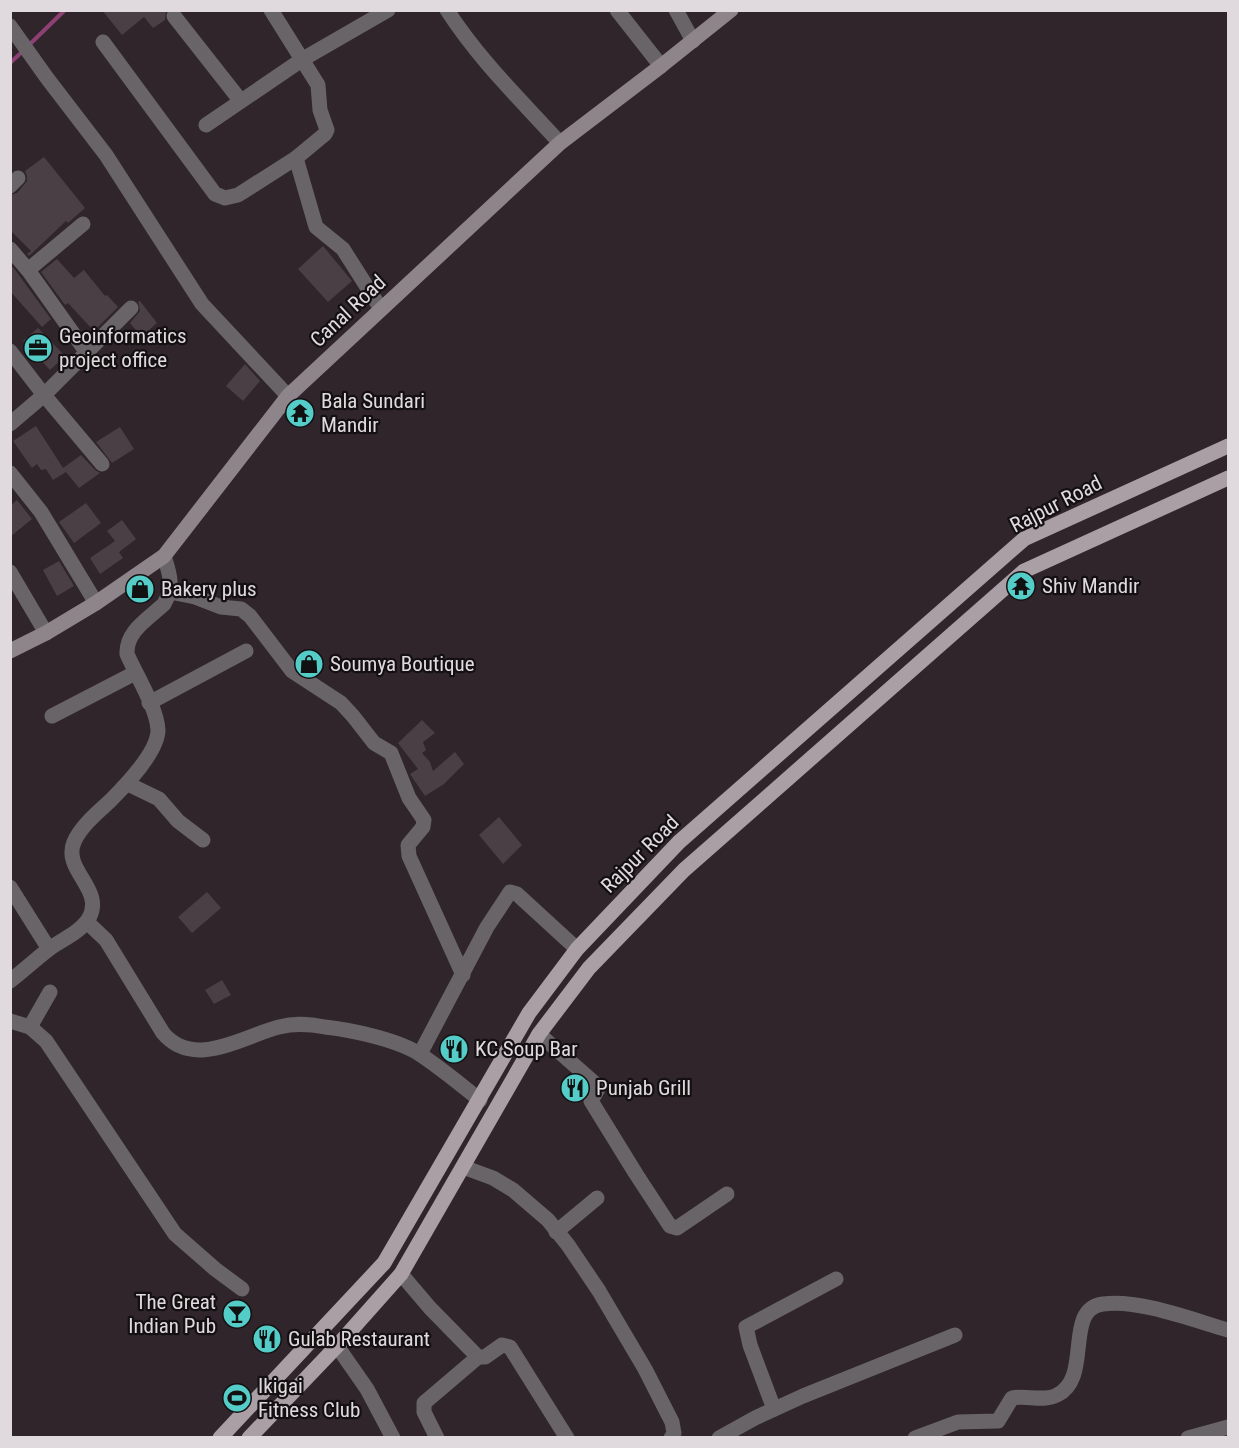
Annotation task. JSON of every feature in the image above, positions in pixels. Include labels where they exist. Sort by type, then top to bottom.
[{"type":"main road","name":"Rajpur Road","points":[[220,1437],[384,1263],[529,1013],[578,948],[679,842],[1024,539],[1228,446]]},
{"type":"main road","name":"Rajpur Road","points":[[249,1437],[337,1346],[401,1274],[540,1034],[589,968],[684,870],[1024,571],[1228,478]]},
{"type":"main road","points":[[512,1043],[528,1054]]},
{"type":"street","points":[[103,42],[215,194],[225,198],[238,195],[296,158],[324,136],[327,130],[320,110],[318,85],[271,10]]},
{"type":"street","points":[[206,125],[364,17],[388,10]]},
{"type":"street","points":[[447,10],[468,43],[560,143]]},
{"type":"street","points":[[618,10],[662,66]]},
{"type":"street","points":[[676,10],[693,41]]},
{"type":"street","name":"Canal Road","points":[[10,651],[46,633],[96,603],[164,556],[288,396],[560,143],[662,66],[731,10]]},
{"type":"street","points":[[174,16],[240,100]]},
{"type":"street","points":[[10,26],[111,162],[202,304],[288,396]]},
{"type":"street","points":[[296,158],[316,227],[342,249],[381,309]]},
{"type":"street","points":[[28,270],[83,224]]},
{"type":"street","points":[[10,249],[28,270],[87,353]]},
{"type":"street","points":[[10,424],[44,395],[131,308]]},
{"type":"street","points":[[10,351],[102,464]]},
{"type":"street","points":[[10,473],[41,512],[96,603]]},
{"type":"street","points":[[10,981],[87,922],[92,911],[91,894],[72,860],[72,848],[79,833],[128,784],[157,738],[157,723],[127,654],[130,635],[164,604],[170,592],[171,578],[164,556]]},
{"type":"street","points":[[10,572],[46,633]]},
{"type":"street","points":[[170,592],[195,597],[221,607],[238,608],[244,611],[259,625],[292,672],[341,703],[375,745],[391,753],[410,798],[424,820],[423,827],[408,845],[409,856],[463,975]]},
{"type":"street","points":[[149,703],[246,651]]},
{"type":"street","points":[[52,716],[135,673]]},
{"type":"street","points":[[128,784],[159,799],[178,821],[203,840]]},
{"type":"street","points":[[10,887],[50,949]]},
{"type":"street","points":[[420,1054],[487,927],[507,895],[512,891],[578,948]]},
{"type":"street","points":[[87,922],[106,940],[164,1033],[169,1040],[179,1046],[195,1050],[214,1049],[236,1044],[279,1027],[292,1025],[327,1027],[392,1042],[420,1054],[480,1100]]},
{"type":"street","points":[[30,1027],[50,992]]},
{"type":"street","points":[[10,1021],[30,1027],[46,1041],[175,1234],[242,1289]]},
{"type":"street","points":[[540,1034],[599,1087],[591,1101],[670,1226],[677,1228],[727,1194]]},
{"type":"street","points":[[463,1167],[493,1178],[513,1190],[548,1220],[568,1245],[599,1291],[645,1369],[672,1422],[674,1433],[671,1437]]},
{"type":"street","points":[[556,1232],[597,1198]]},
{"type":"street","points":[[401,1274],[430,1308],[478,1357]]},
{"type":"street","points":[[774,1409],[750,1345],[746,1327],[836,1278]]},
{"type":"street","points":[[915,1437],[958,1422],[998,1421],[1008,1402],[1014,1397],[1050,1398],[1062,1392],[1076,1371],[1079,1335],[1083,1320],[1091,1308],[1096,1306],[1126,1304],[1145,1307],[1228,1330]]},
{"type":"street","points":[[719,1437],[774,1409],[955,1335]]},
{"type":"street","points":[[437,1437],[424,1412],[424,1403],[478,1357],[485,1357],[502,1344],[510,1347],[567,1437]]},
{"type":"street","points":[[337,1346],[367,1389],[393,1437]]},
{"type":"street","points":[[1188,1437],[1228,1427]]},
{"type":"building","points":[[102,10],[166,10],[165,20],[153,28],[144,17],[122,35]]},
{"type":"building","points":[[44,157],[85,208],[68,223],[66,221],[29,256],[27,254],[31,251],[10,230],[10,195],[17,193],[27,181],[25,171]]},
{"type":"building","points":[[323,246],[352,281],[328,302],[298,269]]},
{"type":"building","points":[[57,259],[74,278],[84,270],[105,296],[107,295],[118,307],[94,331],[68,303],[65,305],[41,272]]},
{"type":"building","points":[[13,267],[51,319],[42,327],[10,291],[10,269]]},
{"type":"building","points":[[140,301],[157,323],[150,329],[153,334],[145,341],[130,323],[140,311],[138,302]]},
{"type":"building","points":[[38,328],[65,356],[50,370],[23,341]]},
{"type":"building","points":[[245,364],[260,381],[243,401],[226,386]]},
{"type":"building","points":[[36,426],[63,468],[81,455],[100,473],[79,488],[66,472],[53,480],[46,469],[41,470],[37,464],[32,468],[13,441]]},
{"type":"building","points":[[120,427],[134,449],[112,463],[96,442]]},
{"type":"building","points":[[17,500],[32,519],[10,537],[10,506]]},
{"type":"building","points":[[86,503],[101,523],[74,543],[59,522]]},
{"type":"building","points":[[122,520],[136,539],[119,552],[123,558],[100,574],[90,558],[115,541],[107,531]]},
{"type":"building","points":[[59,561],[74,586],[57,596],[43,570]]},
{"type":"building","points":[[422,720],[435,733],[423,742],[426,750],[422,753],[430,762],[433,771],[455,752],[464,764],[444,784],[425,796],[410,774],[418,769],[398,743]]},
{"type":"building","points":[[499,817],[522,845],[503,864],[479,835]]},
{"type":"building","points":[[207,892],[221,908],[192,933],[178,917]]},
{"type":"building","points":[[222,980],[231,995],[214,1004],[205,990]]},
{"type":"waterway","points":[[28,46],[65,10]]},
{"type":"waterway","points":[[10,63],[23,51]]},
{"type":"place","name":"Geoinformatics project office","points":[[38,348]]},
{"type":"place","name":"Bala Sundari Mandir","points":[[300,413]]},
{"type":"place","name":"Shiv Mandir","points":[[1021,586]]},
{"type":"place","name":"Bakery plus","points":[[140,589]]},
{"type":"place","name":"Soumya Boutique","points":[[309,664]]},
{"type":"place","name":"KC Soup Bar","points":[[454,1049]]},
{"type":"place","name":"Punjab Grill","points":[[575,1088]]},
{"type":"place","name":"The Great Indian Pub","points":[[237,1314]]},
{"type":"place","name":"Gulab Restaurant","points":[[267,1339]]},
{"type":"place","name":"Ikigai Fitness Club","points":[[237,1398]]}]
